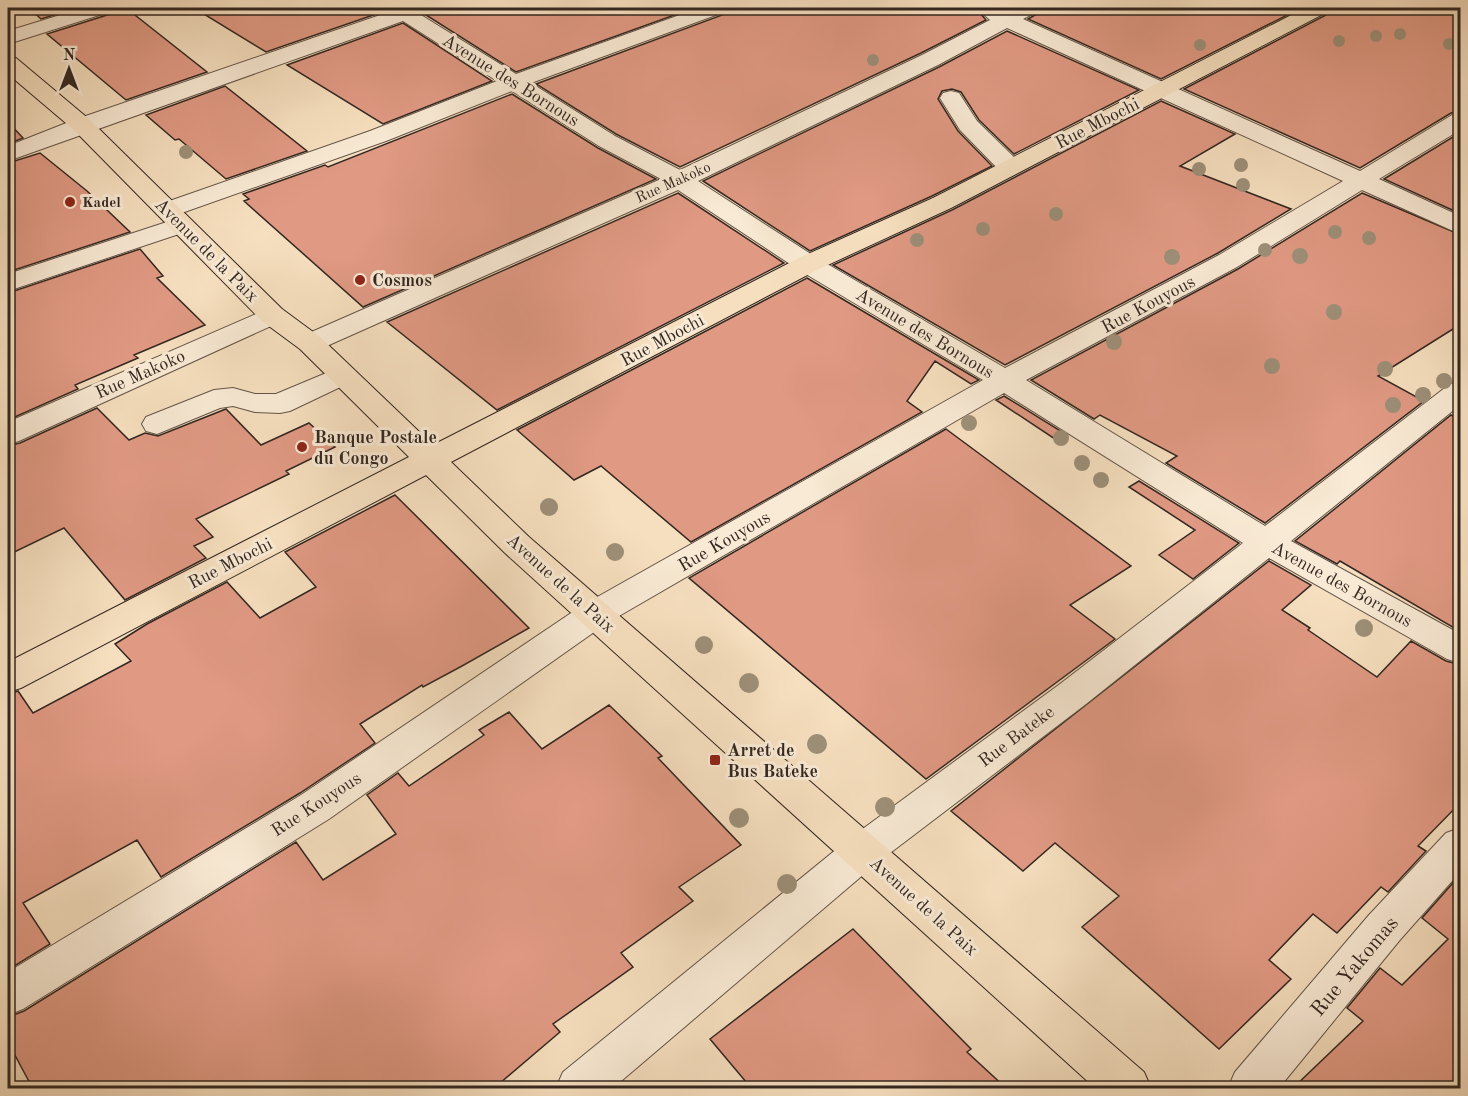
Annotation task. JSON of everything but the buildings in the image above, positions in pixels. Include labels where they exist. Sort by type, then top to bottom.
[{"type":"main road","name":"Rue Mbochi","points":[[8,678],[808,264],[942,203],[1320,8]]},
{"type":"main road","name":"Avenue de la Paix","points":[[8,63],[81,125],[272,315],[310,343],[517,545],[1128,1089]]},
{"type":"street","points":[[8,38],[102,8]]},
{"type":"street","points":[[8,283],[514,82],[717,8]]},
{"type":"street","points":[[979,8],[1164,89],[1461,225]]},
{"type":"street","name":"Rue Makoko","points":[[310,343],[680,180],[930,60],[1004,19],[1029,8]]},
{"type":"street","points":[[8,154],[81,125],[408,10]]},
{"type":"street","name":"Avenue des Bornous","points":[[408,10],[514,82],[607,141],[680,180],[808,264],[1004,380],[1266,542],[1461,650]]},
{"type":"street","points":[[951,98],[968,125],[1010,167]]},
{"type":"street","name":"Rue Kouyous","points":[[8,995],[315,807],[595,614],[1004,380],[1228,261],[1461,120]]},
{"type":"street","name":"Rue Makoko","points":[[8,434],[272,315]]},
{"type":"street","points":[[157,424],[214,399],[233,397],[255,404],[280,404],[343,375]]},
{"type":"street","name":"Rue Bateke","points":[[579,1089],[863,851],[1072,694],[1461,391]]},
{"type":"street","name":"Rue Yakomas","points":[[1251,1089],[1384,928],[1461,845]]},
{"type":"place","name":"Kadel","points":[[70,202]]},
{"type":"place","name":"Cosmos","points":[[360,280]]},
{"type":"place","name":"Banque Postale du Congo","points":[[302,447]]},
{"type":"place","name":"Arret de Bus Bateke","points":[[715,760]]}]
